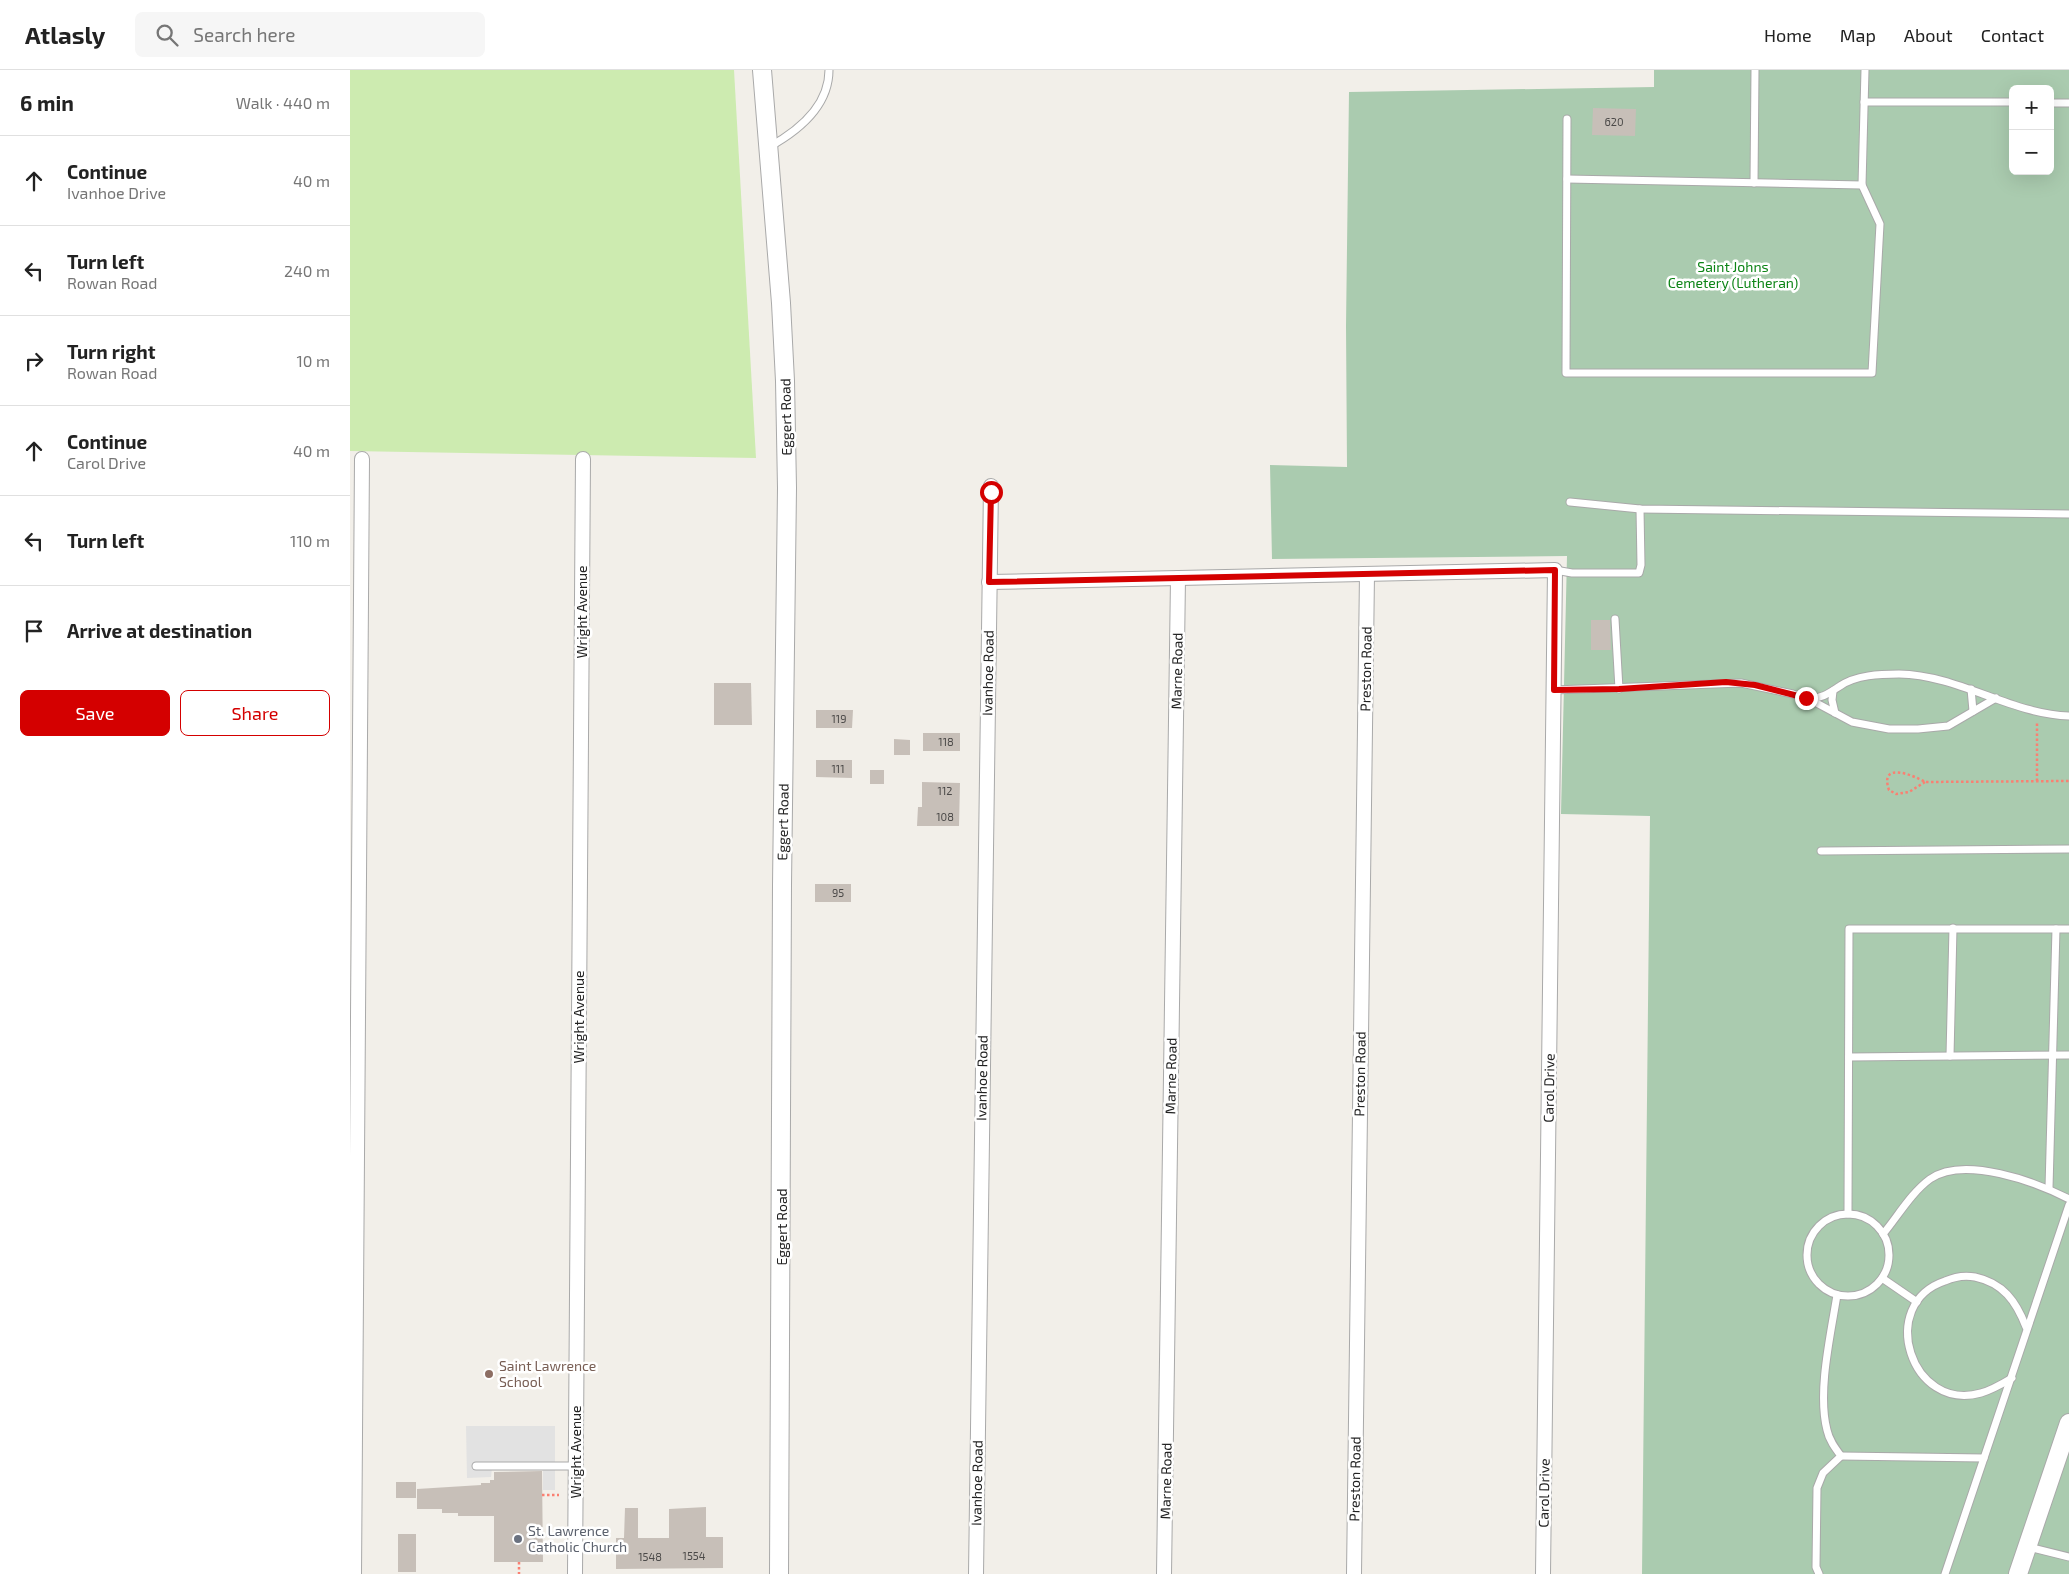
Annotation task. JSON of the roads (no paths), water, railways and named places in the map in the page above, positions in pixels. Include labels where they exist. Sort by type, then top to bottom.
[{"type":"street","name":"Eggert Road","points":[[762,70],[785,371],[787,488],[782,885],[779,1574]]},
{"type":"street","points":[[354,1574],[362,459]]},
{"type":"street","name":"Wright Avenue","points":[[576,1574],[583,459]]},
{"type":"street","name":"Ivanhoe Road","points":[[976,1574],[991,486]]},
{"type":"street","points":[[989,582],[1555,570]]},
{"type":"street","name":"Carol Drive","points":[[1543,1574],[1555,570]]},
{"type":"street","name":"Preston Road","points":[[1354,1574],[1367,574]]},
{"type":"street","name":"Marne Road","points":[[1164,1574],[1178,578]]},
{"type":"street","points":[[2018,1574],[2069,1423]]},
{"type":"lane","points":[[768,147],[791,135],[813,114],[829,83],[828,70]]},
{"type":"lane","points":[[1754,183],[1755,70]]},
{"type":"lane","points":[[1567,119],[1566,373],[1872,373],[1880,224],[1862,185],[1866,70]]},
{"type":"lane","points":[[1864,102],[2009,102]]},
{"type":"lane","points":[[2054,102],[2069,103]]},
{"type":"lane","points":[[1568,179],[1862,185]]},
{"type":"lane","points":[[1570,502],[1640,509],[2069,514]]},
{"type":"lane","points":[[1555,570],[1572,573],[1639,573],[1641,565],[1640,509]]},
{"type":"lane","points":[[1615,619],[1619,689]]},
{"type":"lane","points":[[1809,699],[1821,698],[1840,686],[1861,677],[1899,674],[1931,677],[2040,713],[2069,716]]},
{"type":"lane","points":[[1554,690],[1619,689],[1733,682],[1768,687],[1809,699],[1852,722],[1866,726],[1904,730],[1948,726],[1996,698]]},
{"type":"lane","points":[[1971,689],[1973,711]]},
{"type":"lane","points":[[1834,691],[1832,700],[1835,713]]},
{"type":"lane","points":[[1821,851],[2069,849]]},
{"type":"lane","points":[[1950,1056],[1953,928]]},
{"type":"lane","points":[[1848,1214],[1849,929],[2069,929]]},
{"type":"lane","points":[[2049,1188],[2056,929]]},
{"type":"lane","points":[[1849,1057],[2069,1055]]},
{"type":"lane","points":[[1883,1234],[1925,1184],[1947,1171],[1983,1170],[2049,1188],[2069,1199]]},
{"type":"lane","points":[[1946,1574],[2012,1378],[2026,1327],[2069,1205]]},
{"type":"lane","points":[[1848,1214],[1868,1220],[1883,1234],[1887,1243],[1888,1261],[1882,1278],[1870,1290],[1854,1296],[1838,1295],[1822,1288],[1811,1275],[1806,1259],[1808,1242],[1817,1228],[1831,1218],[1848,1214]]},
{"type":"lane","points":[[2012,1378],[1980,1393],[1962,1395],[1945,1391],[1929,1382],[1917,1369],[1908,1344],[1909,1318],[1917,1302],[1927,1290],[1940,1282],[1955,1277],[1970,1276],[1986,1279],[1999,1286],[2011,1296],[2026,1327]]},
{"type":"lane","points":[[1882,1278],[1917,1302]]},
{"type":"lane","points":[[1838,1295],[1827,1353],[1825,1414],[1831,1441],[1842,1456]]},
{"type":"lane","points":[[1819,1574],[1816,1567],[1816,1488],[1823,1473],[1842,1456],[1984,1458]]},
{"type":"lane","points":[[476,1466],[576,1466]]},
{"type":"lane","points":[[2028,1547],[2069,1557]]},
{"type":"place","name":"Saint Lawrence School","points":[[489,1374]]},
{"type":"place","name":"St. Lawrence Catholic Church","points":[[518,1539]]},
{"type":"park label","name":"Saint Johns Cemetery (Lutheran)","points":[[1733,276]]}]
